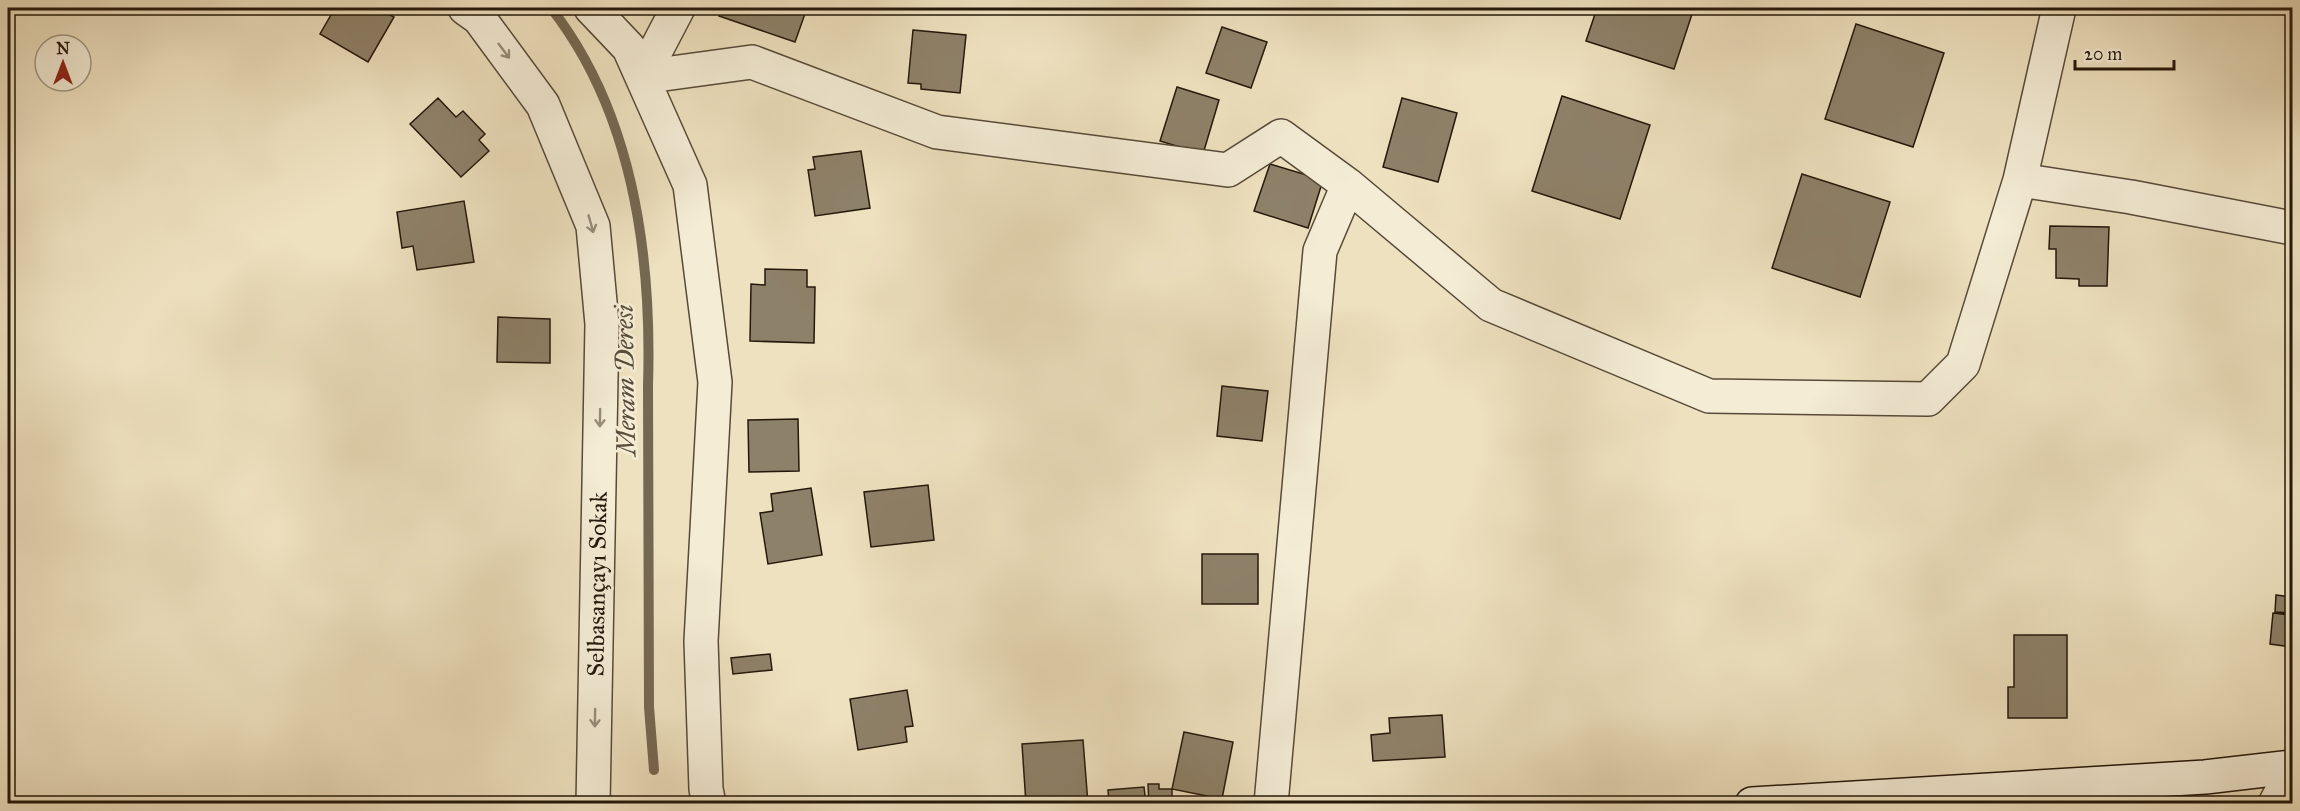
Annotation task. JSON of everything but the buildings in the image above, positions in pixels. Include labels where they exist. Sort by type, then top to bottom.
[{"type":"street","name":"Selbasançayı Sokak","points":[[465,8],[479,18],[543,105],[593,226],[602,324],[593,804]]},
{"type":"street","points":[[591,8],[629,48],[690,185],[715,382],[701,641],[706,789],[709,804]]},
{"type":"street","points":[[642,77],[678,8]]},
{"type":"street","points":[[642,77],[752,62],[937,132],[1228,170],[1281,136],[1348,185],[1491,305],[1709,396],[1928,399],[1963,364],[2020,180],[2059,8]]},
{"type":"street","points":[[2020,180],[2131,197],[2292,228]]},
{"type":"street","points":[[1271,804],[1320,251],[1348,185]]},
{"type":"street","points":[[1752,804],[2292,770]]},
{"type":"street","points":[[2275,804],[2292,770]]},
{"type":"waterway","name":"Meram Deresi","points":[[551,8],[579,49],[602,94],[619,140],[632,188],[641,237],[648,337],[649,707],[654,770]]}]
